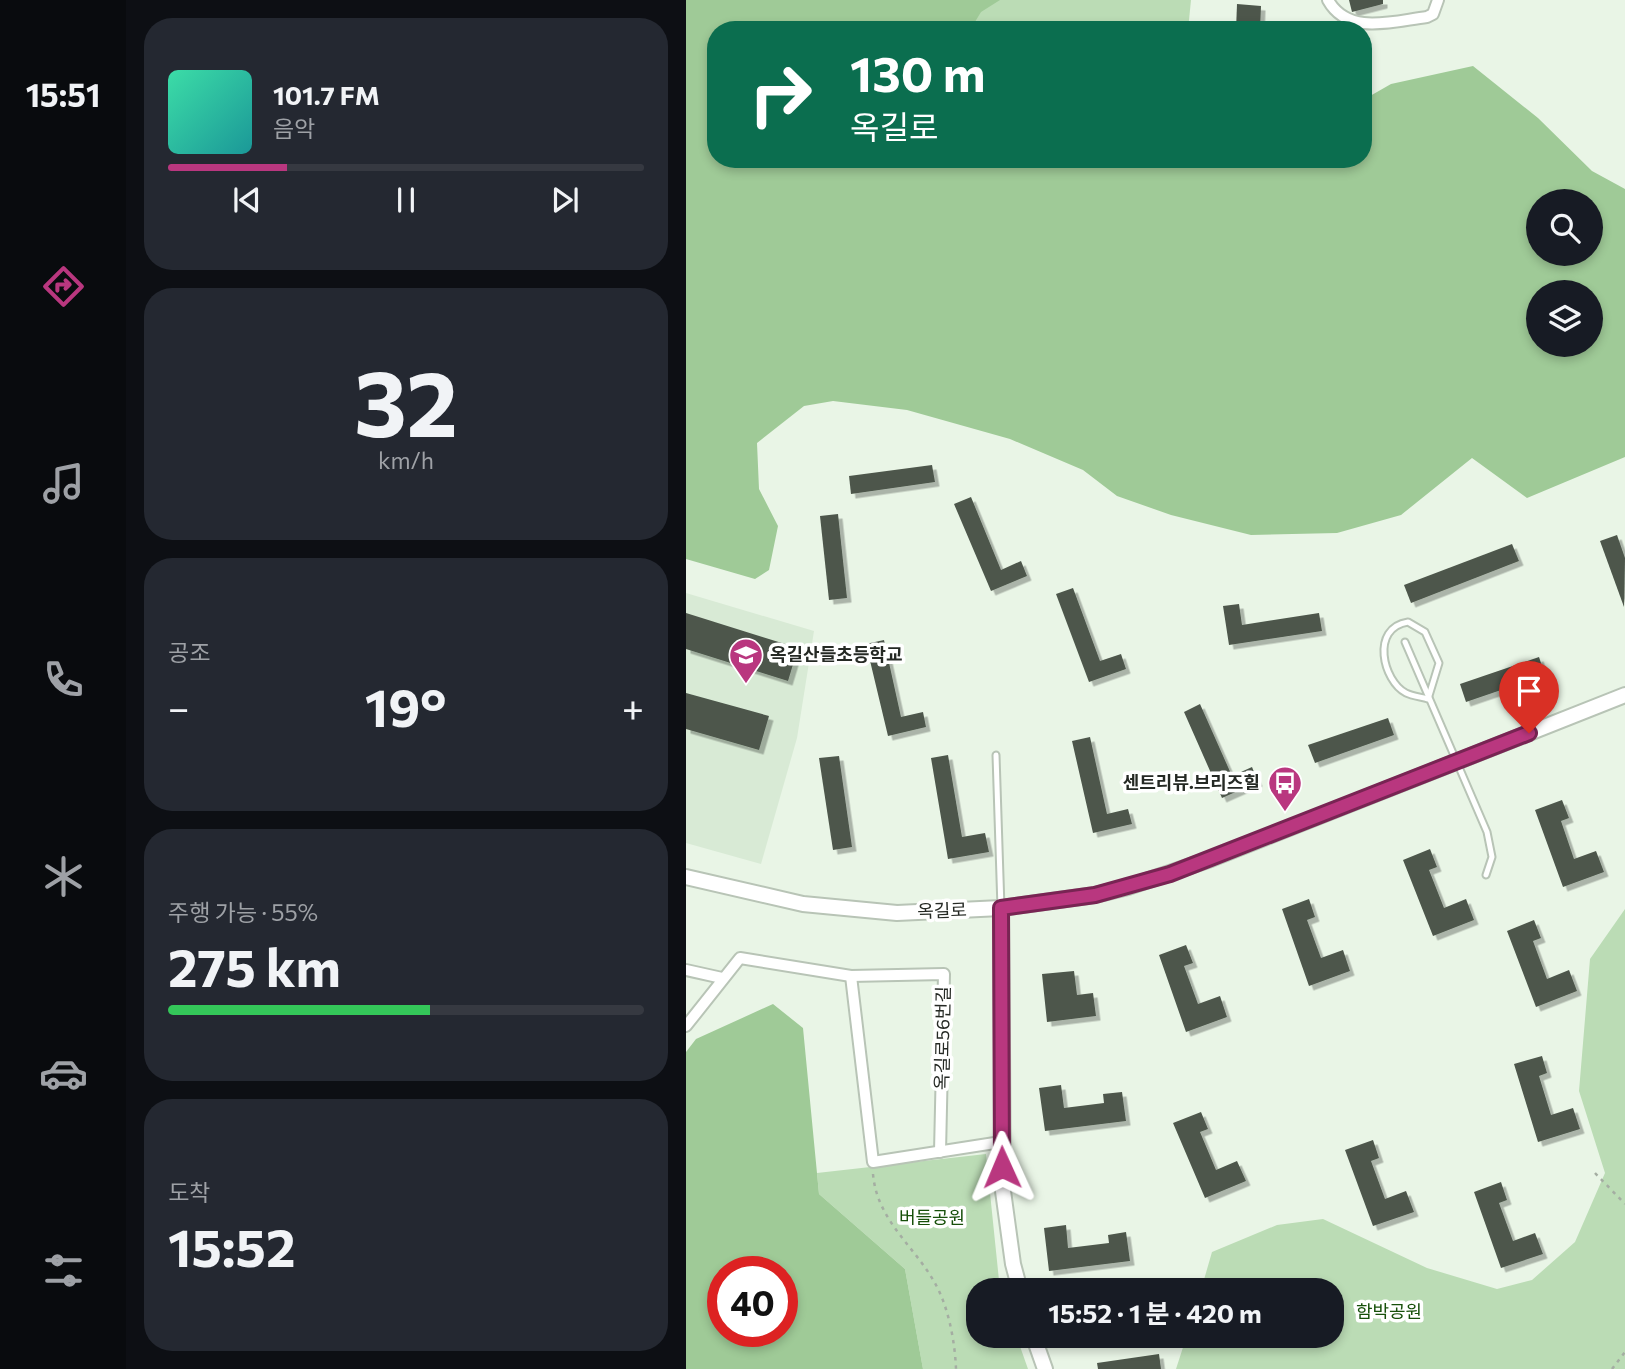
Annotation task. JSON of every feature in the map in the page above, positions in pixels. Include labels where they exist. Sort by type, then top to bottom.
[{"type":"street","points":[[1328,0],[1339,14],[1349,21]]},
{"type":"street","points":[[1372,22],[1427,17],[1433,14],[1438,0]]},
{"type":"street","name":"옥길로","points":[[686,877],[763,897],[852,910],[933,913],[1061,901],[1128,887],[1211,859],[1625,695]]},
{"type":"street","points":[[1001,908],[1003,1191],[1017,1278]]},
{"type":"street","points":[[686,1026],[740,958],[852,976],[873,1162],[1001,1142]]},
{"type":"street","points":[[686,970],[722,978]]},
{"type":"street","name":"옥길로56번길","points":[[852,976],[944,974],[940,1152]]},
{"type":"street","points":[[1038,1348],[1045,1369]]},
{"type":"lane","points":[[1397,624],[1416,624],[1425,632],[1434,651],[1438,663],[1437,674],[1428,699],[1405,692],[1397,685],[1386,662],[1384,641],[1397,624]]},
{"type":"lane","points":[[1405,642],[1490,843],[1492,857],[1486,875]]},
{"type":"lane","points":[[996,755],[1001,908]]},
{"type":"path","points":[[873,1162],[874,1189],[883,1214],[937,1286],[955,1344],[956,1369]]},
{"type":"path","points":[[1595,1173],[1625,1204]]},
{"type":"path","points":[[1612,1369],[1625,1352]]},
{"type":"shaded area","name":"옥길산들초등학교","points":[[686,593],[814,631],[797,738],[761,864],[686,843]]},
{"type":"green space","points":[[686,0],[1000,0],[981,12],[976,21],[707,21],[707,168],[1372,168],[1372,95],[1391,84],[1473,66],[1538,118],[1592,171],[1625,189],[1625,457],[1527,498],[1472,458],[1401,515],[1337,533],[1251,535],[1171,515],[1117,496],[1083,470],[1010,439],[907,410],[833,401],[804,406],[757,443],[759,489],[778,526],[769,570],[755,579],[686,559]]},
{"type":"green space","points":[[931,0],[1191,0],[1189,21],[943,21]]},
{"type":"green space","name":"함박공원","points":[[1625,909],[1625,1369],[1176,1369],[1183,1348],[1344,1348],[1344,1278],[1204,1278],[1212,1252],[1277,1225],[1323,1219],[1427,1268],[1497,1289],[1532,1280],[1575,1242],[1605,1173],[1579,1091],[1590,959]]},
{"type":"green space","points":[[773,1004],[803,1028],[819,1194],[905,1269],[923,1369],[686,1369],[686,1052],[696,1039]]},
{"type":"green space","name":"버들공원","points":[[986,1154],[999,1278],[966,1278],[966,1348],[1021,1348],[1028,1369],[923,1369],[905,1269],[819,1194],[817,1173]]},
{"type":"building","points":[[1349,0],[1383,0],[1383,4],[1352,12]]},
{"type":"building","points":[[1237,4],[1261,6],[1260,21],[1236,21]]},
{"type":"building","points":[[932,465],[935,482],[851,494],[849,476]]},
{"type":"building","points":[[971,497],[1001,570],[1021,561],[1027,576],[991,591],[954,504]]},
{"type":"building","points":[[838,514],[847,598],[829,600],[820,516]]},
{"type":"building","points":[[1617,535],[1625,558],[1624,607],[1600,541]]},
{"type":"building","points":[[1512,544],[1519,561],[1411,603],[1404,585]]},
{"type":"building","points":[[1073,588],[1100,661],[1121,654],[1126,669],[1089,682],[1056,594]]},
{"type":"building","points":[[1239,604],[1242,625],[1319,613],[1322,631],[1229,645],[1223,606]]},
{"type":"building","points":[[686,613],[798,648],[788,681],[686,649]]},
{"type":"building","points":[[884,640],[901,717],[923,712],[926,727],[888,736],[866,644]]},
{"type":"building","points":[[1539,657],[1545,675],[1466,702],[1460,684]]},
{"type":"building","points":[[686,693],[769,716],[759,750],[686,729]]},
{"type":"building","points":[[1200,704],[1232,776],[1252,767],[1258,782],[1222,798],[1184,712]]},
{"type":"building","points":[[1388,718],[1394,735],[1315,763],[1308,745]]},
{"type":"building","points":[[1090,737],[1107,814],[1128,809],[1132,824],[1093,833],[1072,741]]},
{"type":"building","points":[[948,755],[962,837],[985,833],[989,852],[948,859],[931,758]]},
{"type":"building","points":[[839,756],[852,847],[833,850],[819,758]]},
{"type":"building","points":[[1562,800],[1569,818],[1561,821],[1574,859],[1596,851],[1604,872],[1563,887],[1535,810]]},
{"type":"building","points":[[1430,849],[1437,867],[1429,870],[1444,908],[1466,899],[1474,920],[1433,936],[1403,860]]},
{"type":"building","points":[[1309,899],[1315,917],[1307,920],[1321,958],[1343,950],[1350,971],[1309,986],[1282,909]]},
{"type":"building","points":[[1534,920],[1541,938],[1533,941],[1547,979],[1569,970],[1577,991],[1536,1007],[1507,931]]},
{"type":"building","points":[[1186,945],[1193,963],[1184,966],[1198,1004],[1220,996],[1227,1017],[1186,1032],[1159,955]]},
{"type":"building","points":[[1074,971],[1077,995],[1093,993],[1096,1016],[1047,1022],[1042,974]]},
{"type":"building","points":[[1542,1056],[1547,1073],[1539,1076],[1551,1115],[1573,1108],[1580,1129],[1538,1142],[1514,1064]]},
{"type":"building","points":[[1061,1085],[1064,1108],[1104,1103],[1103,1094],[1122,1092],[1126,1121],[1045,1131],[1039,1088]]},
{"type":"building","points":[[1201,1112],[1208,1129],[1200,1132],[1216,1170],[1237,1161],[1246,1181],[1205,1198],[1173,1123]]},
{"type":"building","points":[[1373,1140],[1379,1158],[1371,1161],[1385,1199],[1406,1191],[1414,1212],[1373,1226],[1345,1150]]},
{"type":"building","points":[[1501,1182],[1507,1200],[1499,1203],[1513,1241],[1535,1233],[1543,1254],[1501,1268],[1474,1192]]},
{"type":"building","points":[[1066,1225],[1068,1248],[1109,1243],[1108,1235],[1126,1232],[1130,1261],[1049,1271],[1044,1228]]},
{"type":"building","points":[[1159,1354],[1161,1369],[1098,1369],[1097,1363]]},
{"type":"place","name":"옥길산들초등학교","points":[[746,685]]},
{"type":"place","name":"센트리뷰.브리즈힐","points":[[1285,813]]},
{"type":"route","points":[[1002,1167],[1001,908],[1095,895],[1170,874],[1529,733]]}]
